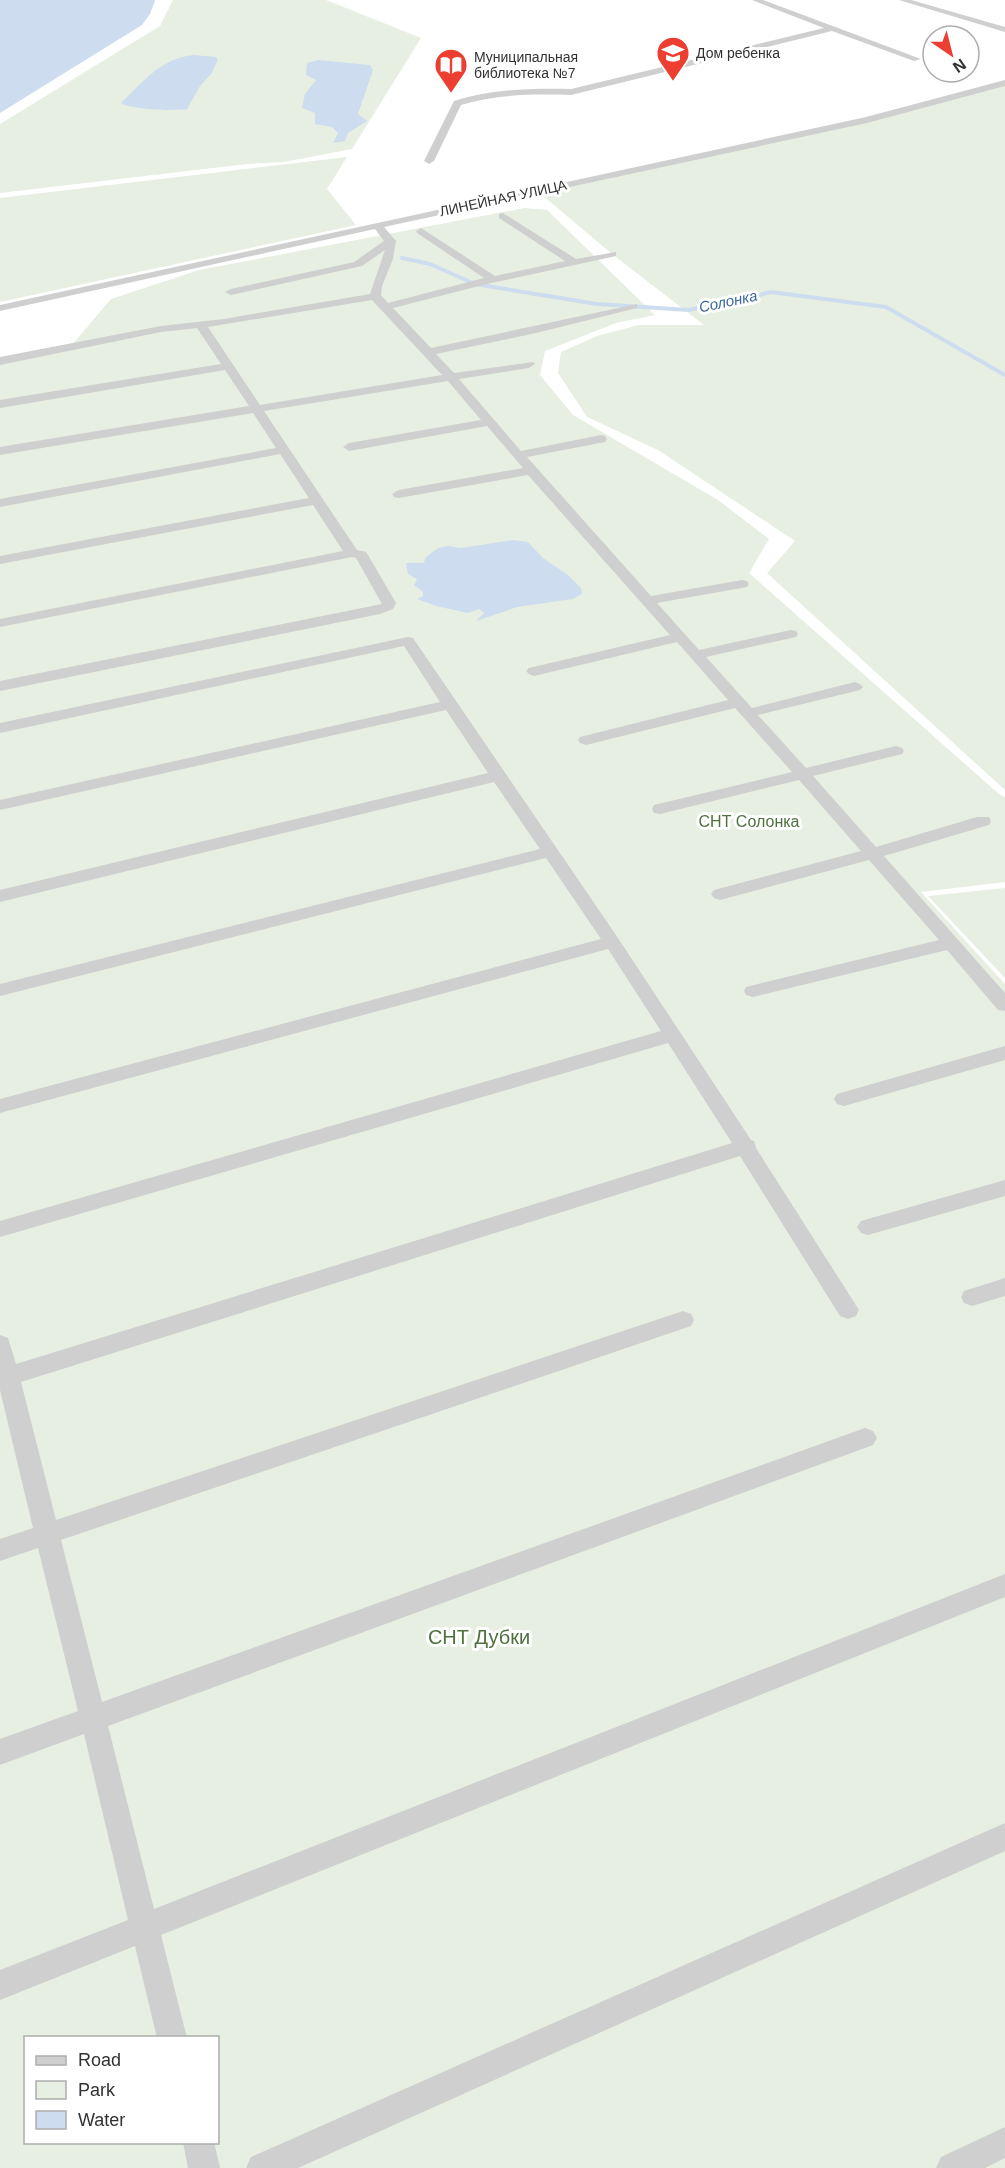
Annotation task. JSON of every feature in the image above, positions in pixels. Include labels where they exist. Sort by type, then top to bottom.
[{"type":"street","points":[[756,0],[917,59]]},
{"type":"street","points":[[903,0],[1005,30]]},
{"type":"street","points":[[988,25],[1005,19]]},
{"type":"street","points":[[429,161],[457,103],[473,98],[528,91],[571,92],[834,28]]},
{"type":"street","name":"ЛИНЕЙНАЯ УЛИЦА","points":[[0,308],[867,120],[1005,83]]},
{"type":"street","points":[[503,216],[574,262]]},
{"type":"street","points":[[377,225],[386,232],[390,241],[390,253],[375,287],[380,301],[874,853],[1005,1005]]},
{"type":"street","points":[[421,231],[493,279]]},
{"type":"street","points":[[231,292],[358,264],[390,241]]},
{"type":"street","points":[[0,361],[161,329],[380,301],[612,254]]},
{"type":"street","points":[[428,352],[536,330],[633,306]]},
{"type":"street","points":[[200,324],[352,553]]},
{"type":"street","points":[[0,450],[529,364]]},
{"type":"street","points":[[0,404],[229,366]]},
{"type":"street","points":[[349,447],[490,422]]},
{"type":"street","points":[[518,454],[601,439]]},
{"type":"street","points":[[0,502],[283,450]]},
{"type":"street","points":[[399,494],[530,471]]},
{"type":"street","points":[[0,560],[317,500]]},
{"type":"street","points":[[0,623],[352,553],[361,555],[389,603],[388,606],[368,613],[0,686]]},
{"type":"street","points":[[647,601],[742,584]]},
{"type":"street","points":[[697,655],[791,634]]},
{"type":"street","points":[[534,671],[681,637]]},
{"type":"street","points":[[0,728],[408,641],[747,1146],[848,1310]]},
{"type":"street","points":[[586,740],[855,687]]},
{"type":"street","points":[[0,805],[449,705]]},
{"type":"street","points":[[660,809],[896,751]]},
{"type":"street","points":[[0,896],[498,776]]},
{"type":"street","points":[[720,894],[983,821]]},
{"type":"street","points":[[0,990],[546,853]]},
{"type":"street","points":[[0,1106],[612,942]]},
{"type":"street","points":[[753,991],[952,943]]},
{"type":"street","points":[[0,1229],[671,1035]]},
{"type":"street","points":[[844,1099],[1005,1053]]},
{"type":"street","points":[[4,1378],[747,1146]]},
{"type":"street","points":[[868,1227],[1005,1188]]},
{"type":"street","points":[[972,1297],[1005,1287]]},
{"type":"street","points":[[0,1550],[683,1320]]},
{"type":"street","points":[[0,1344],[4,1378],[48,1534],[172,2036]]},
{"type":"street","points":[[0,1752],[865,1438]]},
{"type":"street","points":[[0,1985],[1005,1585]]},
{"type":"street","points":[[262,2168],[1005,1837]]},
{"type":"street","points":[[952,2168],[1005,2142]]},
{"type":"street","points":[[198,2144],[204,2168]]},
{"type":"green space","points":[[173,0],[326,0],[421,38],[352,149],[284,162],[247,164],[0,193],[0,124],[160,26]]},
{"type":"green space","points":[[1005,83],[1005,790],[767,573],[795,541],[658,450],[587,417],[558,373],[561,352],[597,336],[639,325],[704,325],[612,254],[536,190],[867,120]]},
{"type":"green space","points":[[347,157],[327,189],[356,225],[0,302],[0,198]]},
{"type":"green space","name":"СНТ Дубки","points":[[525,208],[547,210],[655,315],[616,323],[545,351],[540,375],[573,415],[718,500],[769,539],[749,573],[1005,797],[1005,882],[921,892],[1005,984],[1005,2168],[0,2168],[0,361],[71,346],[111,299],[199,270]]},
{"type":"green space","points":[[1005,888],[1005,978],[928,896]]},
{"type":"water","points":[[0,0],[155,1],[142,25],[0,113]]},
{"type":"water","points":[[193,55],[216,57],[218,60],[187,109],[143,109],[121,103],[162,66],[181,57]]},
{"type":"water","points":[[318,60],[370,65],[373,70],[358,114],[367,121],[348,133],[345,141],[333,143],[338,133],[332,127],[315,124],[315,113],[302,108],[305,94],[316,80],[306,75],[307,63]]},
{"type":"water","points":[[513,540],[528,542],[543,558],[568,575],[581,588],[582,594],[573,599],[517,607],[476,621],[484,613],[479,609],[468,613],[417,599],[423,596],[423,592],[414,585],[417,579],[408,574],[406,563],[424,563],[425,558],[438,548],[448,546],[461,548]]},
{"type":"waterway","name":"Солонка","points":[[402,258],[430,264],[475,284],[597,304],[688,310],[729,303],[771,292],[886,307],[1005,375]]},
{"type":"place","name":"Дом ребенка","points":[[673,82]]},
{"type":"place","name":"Муниципальная библиотека №7","points":[[451,94]]},
{"type":"park label","name":"СНТ Солонка","points":[[749,821]]}]
